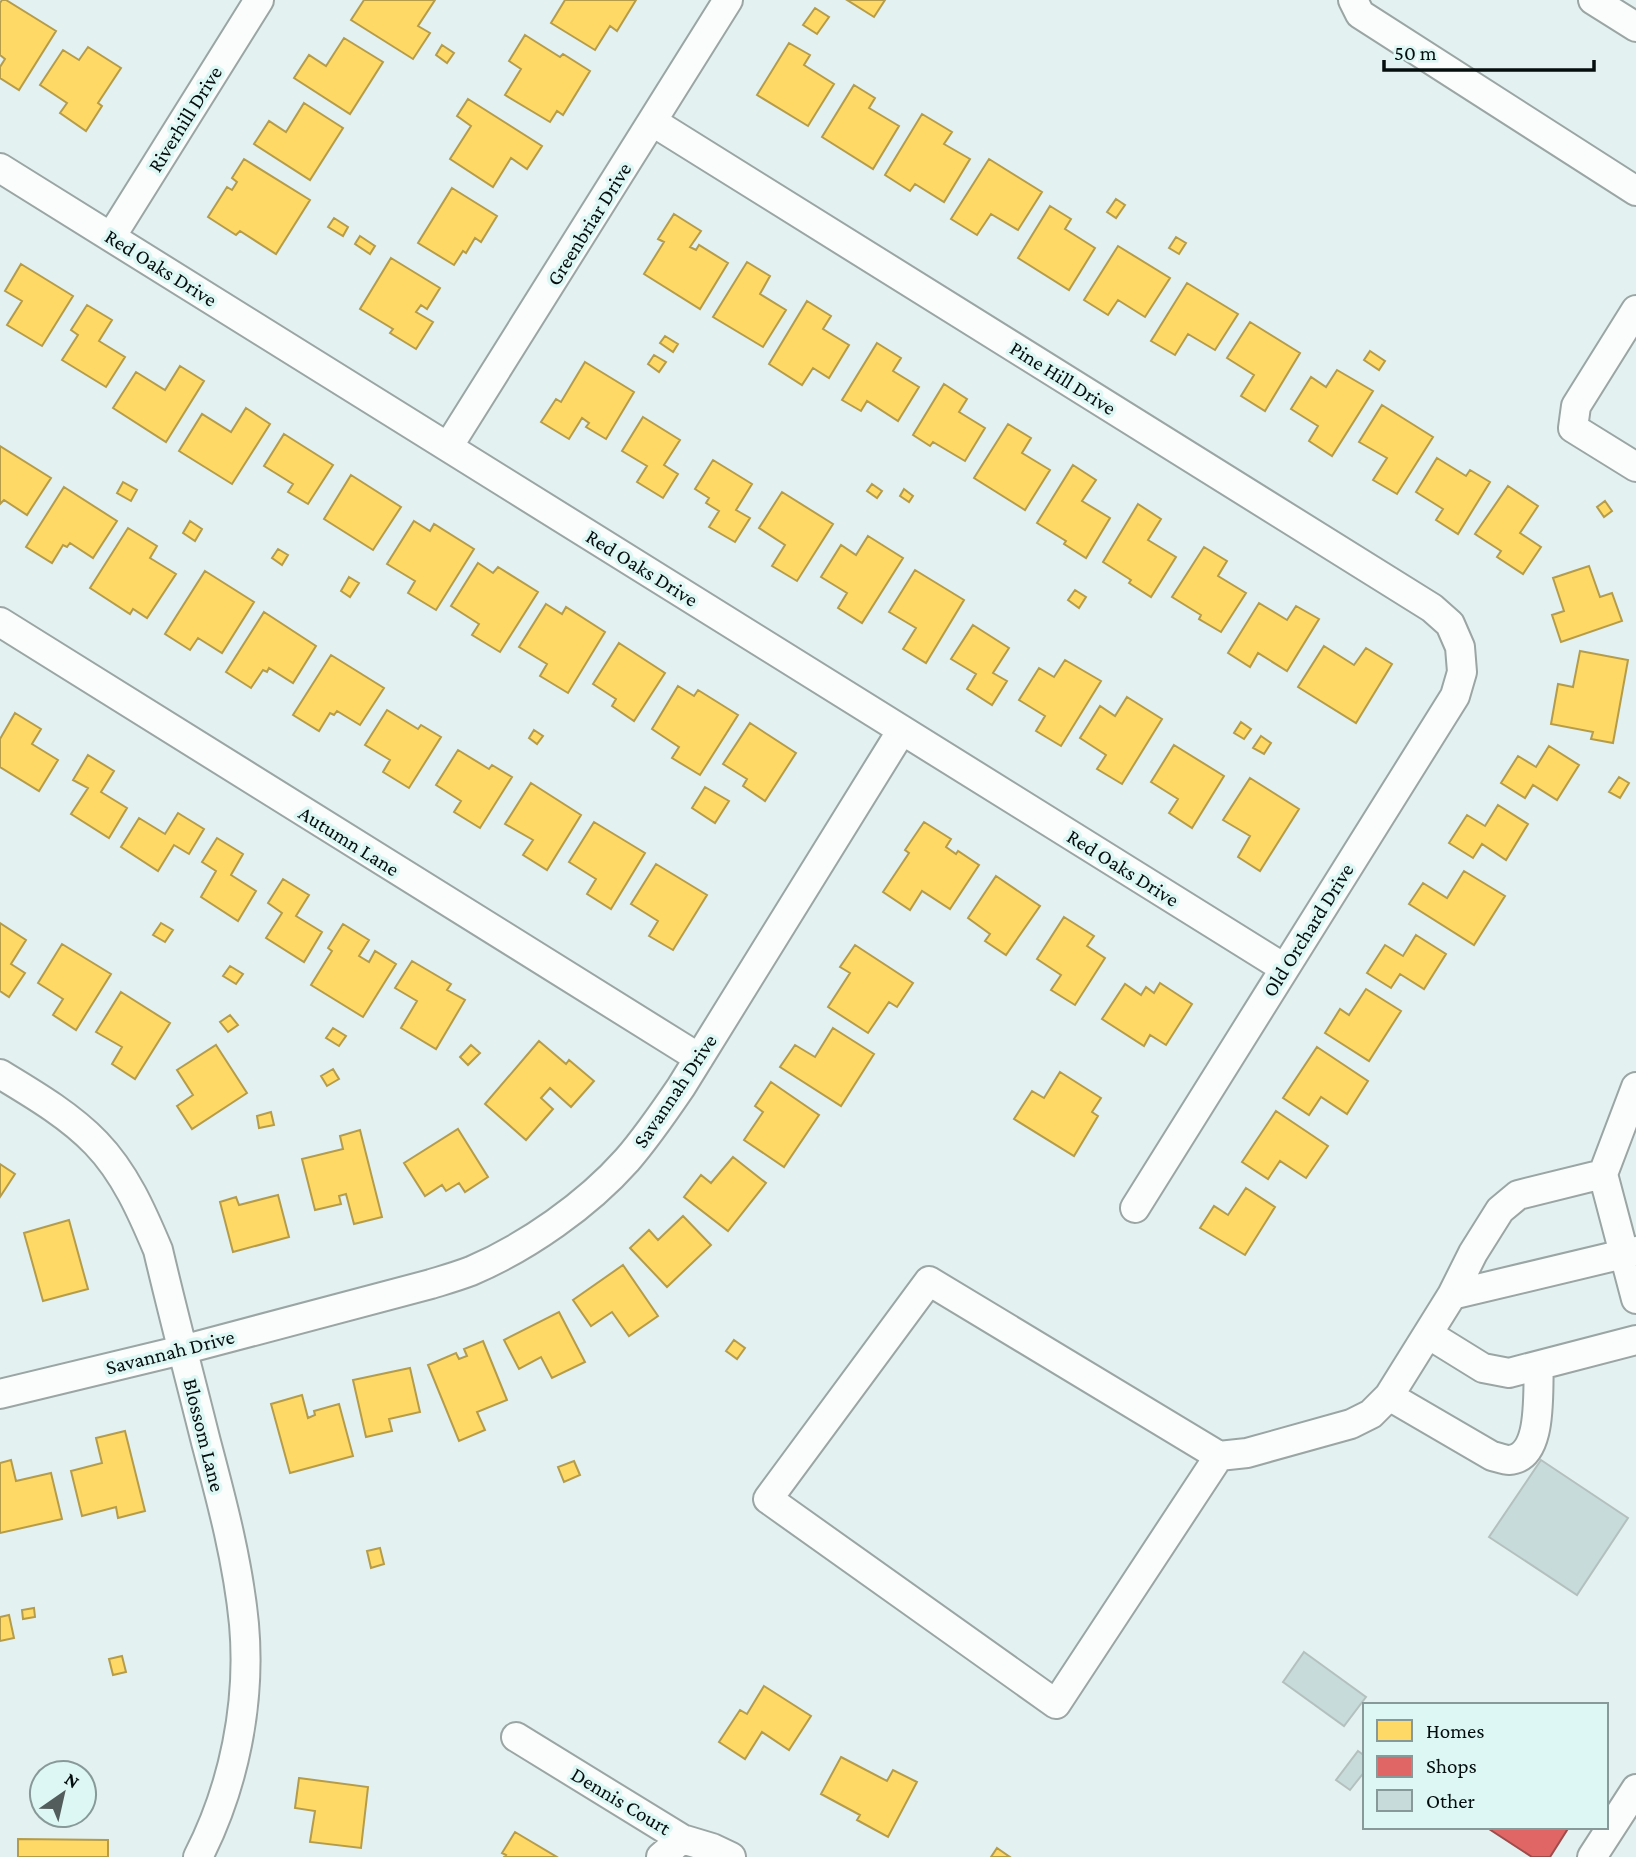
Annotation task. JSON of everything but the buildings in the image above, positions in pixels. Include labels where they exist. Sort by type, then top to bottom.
[{"type":"street","name":"Riverhill Drive","points":[[111,237],[259,0]]},
{"type":"street","name":"Greenbriar Drive","points":[[448,447],[729,0]]},
{"type":"street","points":[[1353,0],[1360,14],[1636,191]]},
{"type":"street","points":[[1593,0],[1636,27]]},
{"type":"street","name":"Pine Hill Drive","points":[[653,122],[1432,608],[1450,624],[1460,647]]},
{"type":"street","name":"Red Oaks Drive","points":[[0,168],[1284,968]]},
{"type":"street","points":[[1636,310],[1576,406],[1573,428],[1636,467]]},
{"type":"street","name":"Autumn Lane","points":[[0,622],[699,1058]]},
{"type":"street","name":"Old Orchard Drive","points":[[1135,1208],[1455,696],[1462,672],[1460,647]]},
{"type":"street","name":"Savannah Drive","points":[[0,1394],[182,1350],[430,1284],[470,1271],[513,1250],[554,1223],[591,1195],[626,1162],[654,1127],[902,730]]},
{"type":"street","name":"Blossom Lane","points":[[0,1074],[67,1118],[97,1143],[142,1211],[158,1250],[229,1532],[244,1624],[245,1669],[234,1758],[222,1802],[198,1857]]},
{"type":"street","points":[[1636,1087],[1603,1174],[1630,1252],[1636,1299]]},
{"type":"street","points":[[1219,1456],[1056,1703],[768,1499],[929,1281],[1219,1456],[1247,1453],[1351,1424],[1371,1414],[1389,1396],[1452,1295],[1500,1210],[1518,1195],[1603,1174]]},
{"type":"street","points":[[1452,1295],[1630,1252]]},
{"type":"street","points":[[1428,1334],[1483,1368],[1509,1373],[1636,1340]]},
{"type":"street","points":[[1389,1396],[1492,1456],[1508,1460],[1520,1457],[1530,1447],[1535,1429],[1539,1366]]},
{"type":"street","name":"Dennis Court","points":[[516,1737],[682,1839],[731,1857]]},
{"type":"street","points":[[1592,1857],[1636,1789]]},
{"type":"street","points":[[661,1857],[682,1839]]}]
